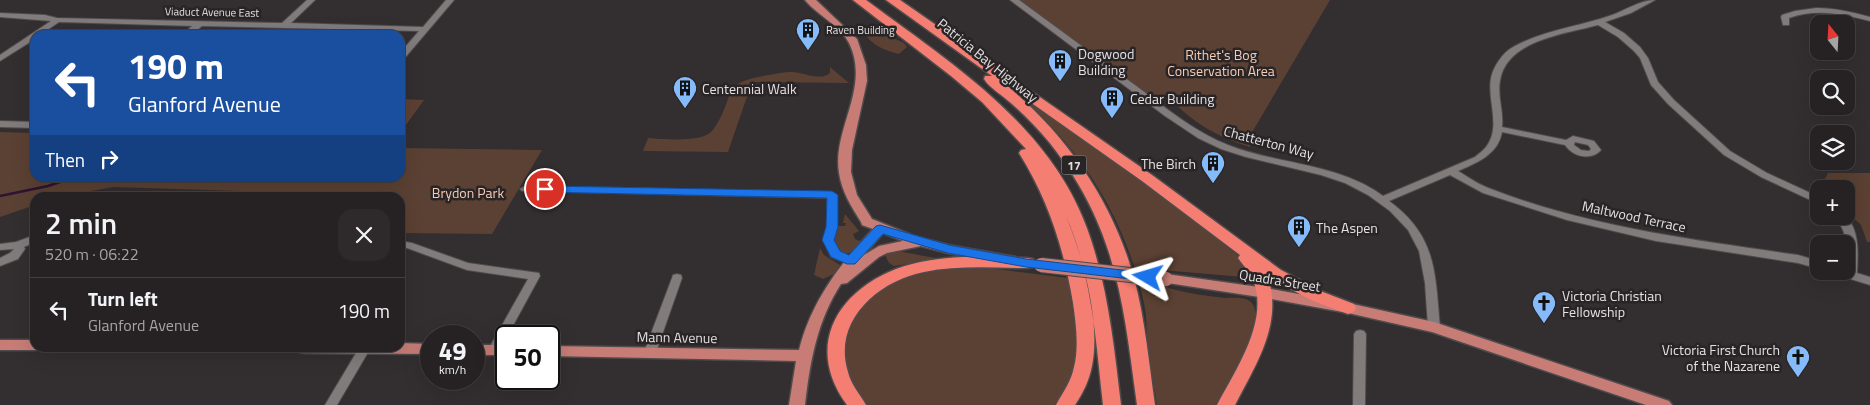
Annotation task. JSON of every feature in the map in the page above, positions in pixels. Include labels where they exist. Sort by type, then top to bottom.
[{"type":"highway","name":"17","points":[[859,0],[960,77],[998,110],[1031,146],[1058,184],[1072,208],[1090,259],[1098,294],[1112,405]]},
{"type":"highway","name":"Patricia Bay Highway","points":[[884,0],[1014,99],[1050,135],[1078,171],[1100,209],[1121,263],[1134,322],[1146,405]]},
{"type":"highway","points":[[892,0],[1147,178],[1275,274],[1317,296],[1348,308]]},
{"type":"highway","points":[[960,77],[969,91],[1004,125],[1028,156],[1051,197],[1064,228],[1077,276],[1085,330],[1082,374],[1075,392],[1065,405]]},
{"type":"highway","points":[[1213,228],[1249,262],[1266,293],[1266,310],[1262,327],[1226,405]]},
{"type":"highway","points":[[857,405],[848,395],[839,377],[835,360],[836,343],[839,327],[847,313],[865,294],[887,278],[908,269],[931,264],[952,261],[1034,264]]},
{"type":"main road","points":[[797,405],[806,356],[819,312],[851,261],[880,229],[867,222],[860,213],[851,195],[845,172],[846,150],[862,81],[862,65],[847,34],[810,0]]},
{"type":"main road","name":"Quadra Street","points":[[880,229],[948,249],[1034,264],[1266,293],[1348,308],[1434,327],[1664,405]]},
{"type":"main road","points":[[834,286],[884,249],[921,242]]},
{"type":"main road","points":[[0,345],[30,345]]},
{"type":"main road","points":[[405,349],[420,349]]},
{"type":"main road","name":"Mann Avenue","points":[[560,351],[806,356]]},
{"type":"street","points":[[285,25],[311,0]]},
{"type":"street","points":[[405,52],[450,0]]},
{"type":"street","name":"Chatterton Way","points":[[1014,0],[1148,99],[1202,136],[1249,154],[1335,175],[1352,182],[1382,200],[1403,218],[1420,241],[1429,274],[1434,327]]},
{"type":"street","points":[[1382,200],[1486,154],[1495,144],[1499,129],[1495,82],[1498,69],[1506,57],[1525,44],[1630,11],[1651,0]]},
{"type":"street","points":[[1786,23],[1785,17],[1791,14],[1818,10],[1844,12],[1870,19]]},
{"type":"street","name":"Viaduct Avenue East","points":[[0,15],[45,16],[57,20],[425,29]]},
{"type":"street","points":[[42,30],[57,20]]},
{"type":"street","points":[[1597,21],[1621,35],[1637,49],[1644,58],[1654,83],[1671,102],[1728,153],[1764,175],[1810,196]]},
{"type":"street","points":[[192,30],[199,24]]},
{"type":"street","points":[[337,30],[340,27]]},
{"type":"street","points":[[0,59],[30,38]]},
{"type":"street","points":[[0,124],[30,125]]},
{"type":"street","points":[[1499,129],[1568,143]]},
{"type":"street","name":"Maltwood Terrace","points":[[1450,171],[1486,191],[1567,217],[1656,238],[1798,259],[1810,262]]},
{"type":"street","points":[[525,189],[832,195],[832,227],[828,240],[835,254],[851,261]]},
{"type":"street","points":[[0,247],[18,245],[30,240]]},
{"type":"street","points":[[0,262],[18,252],[20,246],[18,245]]},
{"type":"street","points":[[405,245],[467,266],[535,276],[512,325]]},
{"type":"street","points":[[1855,276],[1870,281]]},
{"type":"street","points":[[650,352],[677,278]]},
{"type":"street","points":[[1360,334],[1360,405]]},
{"type":"street","points":[[331,405],[362,352]]},
{"type":"green space","name":"Rithet's Bog Conservation Area","points":[[1019,0],[1330,0],[1251,134],[1250,147],[1227,139],[1196,122],[1170,98],[1159,101]]},
{"type":"green space","points":[[869,25],[879,26],[887,32],[887,35],[904,43],[907,47],[899,54],[877,46],[861,30]]},
{"type":"green space","points":[[830,67],[849,83],[752,82],[728,152],[643,151],[648,138],[691,139],[707,135],[718,123],[729,95],[735,86],[744,81],[766,75],[789,72],[826,76],[830,73]]},
{"type":"green space","points":[[1020,96],[1156,191],[1236,254],[1248,267],[1249,274],[1243,277],[1162,270],[1168,288],[1189,293],[1246,299],[1254,308],[1255,319],[1252,334],[1239,367],[1220,405],[1157,405],[1147,340],[1144,303],[1126,243],[1099,189],[1082,164],[1064,140]]},
{"type":"green space","points":[[405,99],[424,100],[406,125]]},
{"type":"green space","name":"Brydon Park","points":[[0,132],[30,133],[30,182],[405,182],[405,148],[542,150],[492,234],[405,233],[405,192],[273,192],[113,187],[86,192],[30,192],[30,207],[0,217]]},
{"type":"green space","points":[[1828,173],[1870,173],[1870,242],[1867,242],[1861,225],[1855,219],[1855,180],[1824,180]]},
{"type":"green space","points":[[845,214],[859,231],[853,234],[855,239],[860,241],[852,252],[839,254],[831,243],[835,226],[845,226],[846,223],[843,223]]},
{"type":"green space","points":[[820,248],[824,255],[840,265],[834,274],[823,279],[814,275]]},
{"type":"green space","points":[[898,251],[940,259],[894,266],[889,263],[885,255],[888,252]]},
{"type":"green space","points":[[940,267],[979,267],[1068,278],[1078,348],[1076,373],[1056,405],[864,405],[847,381],[841,353],[845,330],[866,298],[903,277]]},
{"type":"waterway","points":[[0,196],[60,182]]},
{"type":"place","name":"Raven Building","points":[[808,51]]},
{"type":"place","name":"Dogwood Building","points":[[1060,82]]},
{"type":"place","name":"Centennial Walk","points":[[685,109]]},
{"type":"place","name":"Cedar Building","points":[[1112,119]]},
{"type":"place","name":"The Birch","points":[[1213,184]]},
{"type":"place","name":"The Aspen","points":[[1299,248]]},
{"type":"place","name":"Victoria Christian Fellowship","points":[[1544,324]]},
{"type":"place","name":"Victoria First Church of the Nazarene","points":[[1798,378]]},
{"type":"route","points":[[545,189],[832,195],[832,227],[828,240],[835,254],[851,261],[880,229],[948,249],[1026,263],[1148,277]]}]
